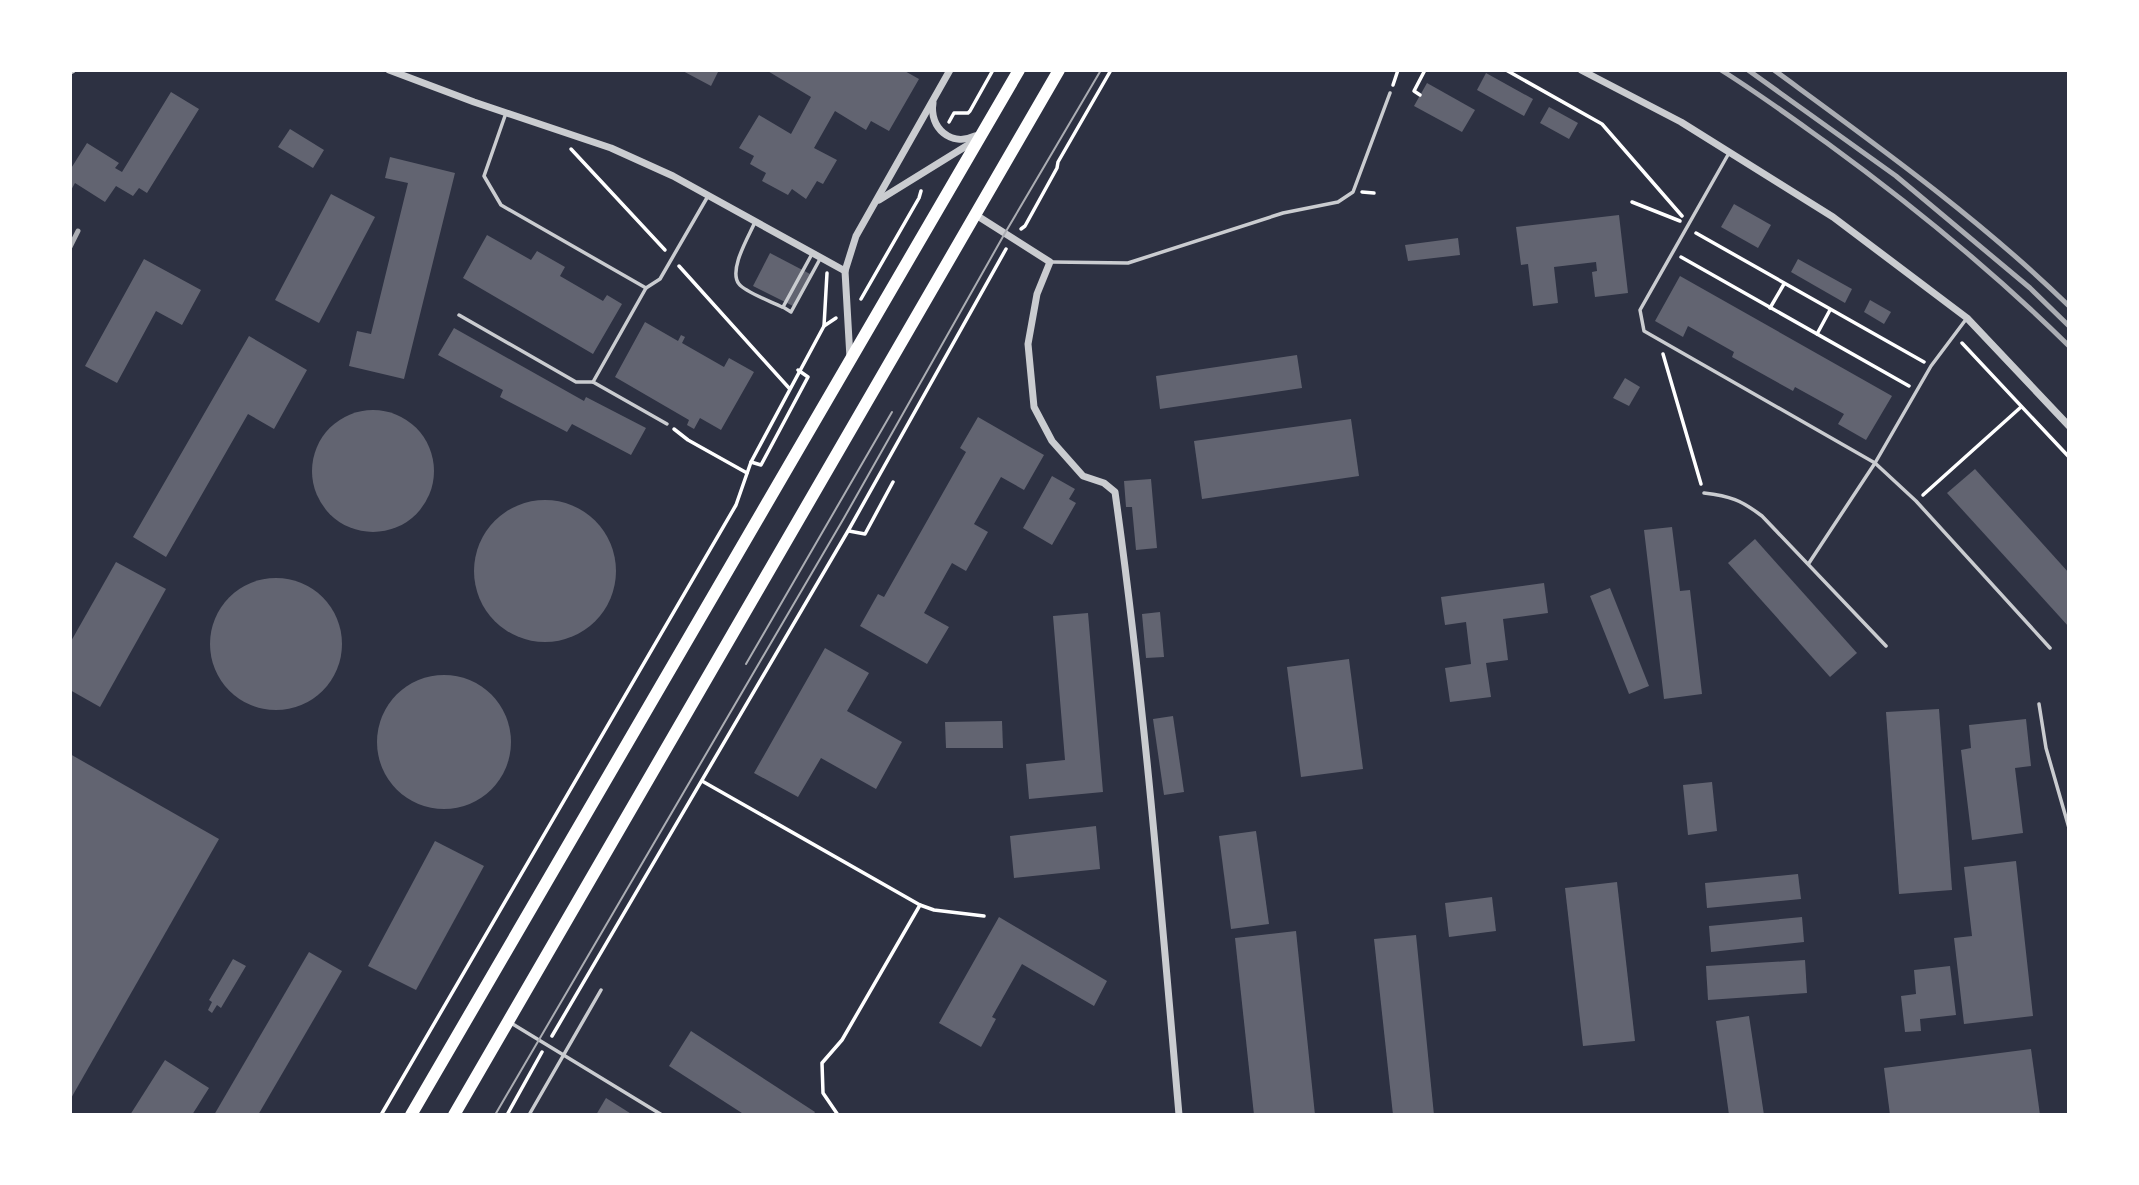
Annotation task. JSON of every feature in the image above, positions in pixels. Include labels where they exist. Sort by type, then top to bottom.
[{"type":"main road","points":[[411,1115],[1019,70]]},
{"type":"main road","points":[[454,1115],[1059,70]]},
{"type":"street","points":[[389,70],[611,148],[673,176],[845,271]]},
{"type":"street","points":[[850,359],[845,271],[856,236],[950,70]]},
{"type":"street","points":[[1581,70],[1681,121],[1833,216],[1967,318],[2069,426]]},
{"type":"street","points":[[936,96],[932,105],[932,116],[942,133],[951,139],[971,138],[981,133],[988,124]]},
{"type":"street","points":[[876,202],[979,138]]},
{"type":"street","points":[[976,215],[1050,262],[1037,294],[1028,344],[1034,407],[1052,441],[1083,477],[1104,483],[1115,492],[1134,623],[1152,798],[1179,1115]]},
{"type":"lane","points":[[1050,262],[1128,263],[1283,213],[1338,202],[1353,192],[1390,93]]},
{"type":"lane","points":[[506,113],[484,176],[501,205],[646,288]]},
{"type":"lane","points":[[1730,152],[1640,310],[1644,331],[1875,463],[1916,501],[2050,648]]},
{"type":"lane","points":[[593,382],[646,288],[660,279],[708,196]]},
{"type":"lane","points":[[755,222],[734,274],[739,285],[791,312],[820,258]]},
{"type":"lane","points":[[783,307],[812,254]]},
{"type":"lane","points":[[459,315],[576,382],[593,382],[667,424]]},
{"type":"lane","points":[[1809,563],[1875,463],[1931,366],[1967,318]]},
{"type":"lane","points":[[1704,493],[1729,496],[1762,516],[1886,646]]},
{"type":"lane","points":[[2039,704],[2046,748],[2069,828]]},
{"type":"lane","points":[[529,1115],[601,990]]},
{"type":"lane","points":[[509,1022],[662,1115]]},
{"type":"path","points":[[948,123],[954,113],[970,111],[993,70]]},
{"type":"path","points":[[507,1115],[848,531],[1012,238],[1025,226],[1111,70]]},
{"type":"path","points":[[1420,95],[1414,91],[1425,70]]},
{"type":"path","points":[[1506,70],[1602,124],[1699,236],[1931,366]]},
{"type":"path","points":[[857,304],[921,191]]},
{"type":"path","points":[[1632,202],[1689,224]]},
{"type":"path","points":[[1673,253],[1917,391]]},
{"type":"path","points":[[1770,308],[1784,284]]},
{"type":"path","points":[[1816,334],[1830,310]]},
{"type":"path","points":[[382,1115],[736,505],[751,463],[798,370],[824,326],[836,318]]},
{"type":"path","points":[[1953,334],[2069,457]]},
{"type":"path","points":[[1658,339],[1704,493]]},
{"type":"path","points":[[751,463],[761,465],[808,377],[798,370]]},
{"type":"path","points":[[1916,501],[2021,407]]},
{"type":"path","points":[[667,424],[688,440],[747,473]]},
{"type":"path","points":[[848,531],[865,534],[893,482]]},
{"type":"path","points":[[702,781],[920,905],[984,916]]},
{"type":"path","points":[[838,1115],[823,1093],[822,1063],[842,1040],[920,905]]},
{"type":"building","points":[[681,70],[719,70],[711,86]]},
{"type":"building","points":[[766,70],[903,70],[919,79],[889,131],[871,121],[866,130],[835,111],[814,148],[837,160],[823,184],[817,181],[806,199],[792,189],[788,195],[762,181],[766,173],[750,164],[754,156],[739,148],[759,115],[791,134],[811,97]]},
{"type":"building","points":[[1486,73],[1533,99],[1524,116],[1477,90]]},
{"type":"building","points":[[1427,83],[1475,110],[1462,132],[1414,106]]},
{"type":"building","points":[[171,92],[199,109],[147,193],[139,188],[133,196],[116,186],[105,202],[75,183],[70,192],[70,170],[87,143],[119,163],[115,168],[122,172]]},
{"type":"building","points":[[1549,107],[1578,123],[1569,139],[1540,123]]},
{"type":"building","points":[[290,129],[324,150],[313,168],[278,147]]},
{"type":"building","points":[[390,157],[455,173],[404,379],[349,366],[357,331],[371,334],[408,183],[385,178]]},
{"type":"building","points":[[331,194],[375,217],[319,323],[275,300]]},
{"type":"building","points":[[1734,204],[1771,225],[1758,248],[1721,227]]},
{"type":"building","points":[[1619,215],[1628,293],[1595,297],[1592,272],[1597,271],[1596,262],[1554,267],[1558,303],[1533,306],[1528,264],[1521,265],[1516,227]]},
{"type":"building","points":[[487,235],[531,260],[537,251],[565,267],[560,276],[603,301],[607,295],[622,304],[593,354],[463,278]]},
{"type":"building","points":[[1458,238],[1460,255],[1408,261],[1405,245]]},
{"type":"building","points":[[770,253],[812,275],[795,307],[753,286]]},
{"type":"building","points":[[144,259],[201,290],[182,325],[156,311],[117,383],[85,366]]},
{"type":"building","points":[[1798,259],[1852,289],[1845,303],[1791,272]]},
{"type":"building","points":[[1680,276],[1892,396],[1866,440],[1838,424],[1844,414],[1795,387],[1793,391],[1732,357],[1734,352],[1688,326],[1683,337],[1655,321]]},
{"type":"building","points":[[1870,300],[1891,312],[1884,324],[1864,312]]},
{"type":"building","points":[[645,322],[678,341],[681,335],[685,337],[682,343],[724,367],[729,358],[754,372],[721,430],[700,418],[694,429],[687,425],[689,420],[615,377]]},
{"type":"building","points":[[454,328],[584,401],[586,397],[646,428],[631,455],[572,424],[567,432],[500,397],[503,390],[438,355]]},
{"type":"building","points":[[249,336],[307,370],[274,429],[248,414],[166,557],[133,537]]},
{"type":"building","points":[[1297,355],[1302,388],[1160,409],[1156,376]]},
{"type":"building","points":[[1625,378],[1640,387],[1629,406],[1613,398]]},
{"type":"building","points":[[373,410],[396,415],[416,428],[429,448],[434,471],[429,494],[416,514],[396,527],[373,532],[350,527],[330,514],[317,494],[312,471],[317,448],[330,428],[350,415]]},
{"type":"building","points":[[978,417],[1044,455],[1024,490],[1001,477],[974,524],[988,532],[966,571],[952,563],[924,613],[949,627],[927,664],[860,626],[878,594],[884,597],[966,452],[960,448]]},
{"type":"building","points":[[1351,419],[1359,476],[1202,499],[1194,441]]},
{"type":"building","points":[[1975,469],[2069,573],[2069,627],[1947,493]]},
{"type":"building","points":[[1052,476],[1075,489],[1069,499],[1076,503],[1052,545],[1023,528]]},
{"type":"building","points":[[1151,479],[1157,548],[1136,550],[1132,507],[1126,507],[1124,481]]},
{"type":"building","points":[[545,500],[572,506],[595,521],[610,544],[616,571],[610,598],[595,621],[572,636],[545,642],[518,636],[495,621],[480,598],[474,571],[480,544],[495,521],[518,506]]},
{"type":"building","points":[[1672,527],[1680,591],[1690,590],[1702,694],[1664,699],[1644,530]]},
{"type":"building","points":[[1755,539],[1857,653],[1830,677],[1728,563]]},
{"type":"building","points":[[116,562],[166,589],[100,707],[70,690],[70,643]]},
{"type":"building","points":[[276,578],[301,583],[323,597],[337,619],[342,644],[337,669],[323,691],[301,705],[276,710],[251,705],[229,691],[215,669],[210,644],[215,619],[229,597],[251,583]]},
{"type":"building","points":[[1544,583],[1548,613],[1503,619],[1508,660],[1486,663],[1491,697],[1450,702],[1445,668],[1471,664],[1466,622],[1445,625],[1441,597]]},
{"type":"building","points":[[1610,588],[1649,686],[1629,694],[1590,596]]},
{"type":"building","points":[[1160,612],[1164,657],[1146,658],[1142,614]]},
{"type":"building","points":[[1088,613],[1103,792],[1029,799],[1026,764],[1065,760],[1053,616]]},
{"type":"building","points":[[825,648],[869,673],[847,711],[902,742],[876,789],[821,758],[798,797],[754,773]]},
{"type":"building","points":[[1349,659],[1363,769],[1301,777],[1287,667]]},
{"type":"building","points":[[444,675],[470,680],[491,695],[506,716],[511,742],[506,768],[491,789],[470,804],[444,809],[418,804],[397,789],[382,768],[377,742],[382,716],[397,695],[418,680]]},
{"type":"building","points":[[1939,709],[1952,890],[1899,894],[1886,712]]},
{"type":"building","points":[[1173,716],[1184,792],[1164,795],[1153,719]]},
{"type":"building","points":[[2026,719],[2031,766],[2015,768],[2023,833],[1972,840],[1961,750],[1971,748],[1969,725]]},
{"type":"building","points":[[1002,721],[1003,748],[946,748],[945,722]]},
{"type":"building","points":[[70,754],[219,839],[70,1100]]},
{"type":"building","points":[[1712,782],[1717,831],[1688,835],[1683,785]]},
{"type":"building","points":[[1096,826],[1100,869],[1014,878],[1010,836]]},
{"type":"building","points":[[1256,831],[1269,924],[1231,929],[1219,836]]},
{"type":"building","points":[[435,841],[484,866],[416,990],[368,966]]},
{"type":"building","points":[[2016,861],[2033,1016],[1964,1024],[1954,938],[1972,936],[1964,867]]},
{"type":"building","points":[[1798,874],[1801,899],[1707,908],[1705,883]]},
{"type":"building","points":[[1617,882],[1635,1041],[1583,1046],[1565,888]]},
{"type":"building","points":[[1492,897],[1496,931],[1449,937],[1445,903]]},
{"type":"building","points":[[999,917],[1107,981],[1094,1006],[1022,964],[992,1017],[996,1019],[981,1047],[939,1023]]},
{"type":"building","points":[[1802,917],[1804,942],[1711,952],[1709,926]]},
{"type":"building","points":[[1296,931],[1315,1115],[1254,1115],[1235,938]]},
{"type":"building","points":[[1416,935],[1434,1115],[1393,1115],[1374,939]]},
{"type":"building","points":[[309,952],[342,971],[258,1115],[214,1115]]},
{"type":"building","points":[[233,959],[246,966],[221,1008],[217,1005],[212,1013],[208,1010],[212,1002],[209,1000]]},
{"type":"building","points":[[1805,960],[1807,993],[1708,1000],[1706,966]]},
{"type":"building","points":[[1950,966],[1956,1015],[1920,1019],[1921,1031],[1905,1032],[1901,996],[1916,994],[1914,970]]},
{"type":"building","points":[[1749,1016],[1764,1115],[1729,1115],[1716,1021]]},
{"type":"building","points":[[691,1031],[815,1112],[813,1115],[745,1115],[669,1066]]},
{"type":"building","points":[[2031,1049],[2040,1115],[1890,1115],[1884,1068]]},
{"type":"building","points":[[165,1060],[209,1088],[192,1115],[130,1115]]},
{"type":"building","points":[[606,1098],[633,1115],[596,1115]]},
{"type":"tram line","points":[[495,1115],[844,518],[1005,233],[1101,70]]},
{"type":"tram line","points":[[746,664],[892,412]]},
{"type":"railway","points":[[1721,70],[1890,190],[2012,292],[2069,346]]},
{"type":"railway","points":[[1748,70],[1896,176],[2030,288],[2069,326]]},
{"type":"railway","points":[[1774,70],[1963,212],[2069,306]]},
{"type":"railway","points":[[70,247],[78,231]]}]
